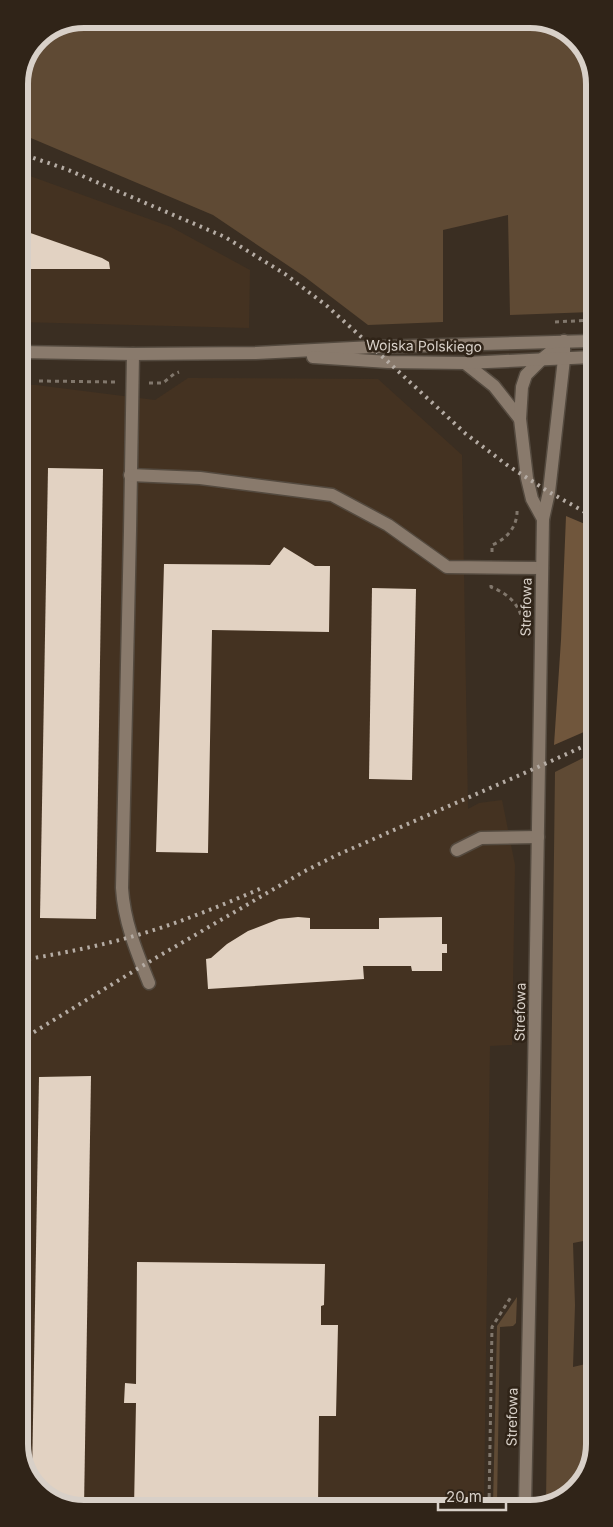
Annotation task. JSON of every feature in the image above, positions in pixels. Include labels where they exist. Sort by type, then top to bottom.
[{"type":"street","name":"Strefowa","points":[[526,1500],[543,519],[549,492],[564,359],[564,341]]},
{"type":"street","name":"Strefowa","points":[[543,519],[532,499],[527,478],[520,419],[522,387],[526,375],[564,341]]},
{"type":"street","name":"Wojska Polskiego","points":[[28,352],[256,353],[586,341]]},
{"type":"street","name":"Wojska Polskiego","points":[[256,353],[388,362],[465,363],[586,357]]},
{"type":"street","points":[[133,354],[122,888],[125,912],[132,937],[149,983]]},
{"type":"street","points":[[465,363],[494,386],[520,419]]},
{"type":"street","points":[[130,475],[200,478],[332,495],[388,524],[448,567],[542,568]]},
{"type":"street","points":[[458,850],[481,838],[538,838]]},
{"type":"path","points":[[28,381],[163,383],[174,374],[185,370]]},
{"type":"path","points":[[516,504],[517,513],[513,528],[506,537],[492,545],[491,587],[514,602],[520,611],[523,624]]},
{"type":"path","points":[[489,1500],[492,1327],[513,1295]]},
{"type":"shaded area","points":[[83,28],[533,28],[544,29],[564,39],[576,52],[583,65],[586,83],[586,312],[510,315],[508,215],[443,230],[443,322],[368,325],[305,277],[213,215],[28,137],[29,69],[37,52],[44,44],[62,32]]},
{"type":"shaded area","points":[[28,175],[171,227],[250,270],[249,328],[28,322]]},
{"type":"shaded area","points":[[188,378],[378,379],[462,455],[468,809],[479,803],[502,800],[515,865],[512,1045],[490,1046],[484,1500],[80,1499],[69,1498],[49,1488],[37,1475],[30,1462],[28,1451],[28,385],[155,400]]},
{"type":"shaded area","points":[[566,516],[586,524],[586,731],[554,745]]},
{"type":"shaded area","points":[[583,758],[586,847],[586,1241],[573,1243],[575,1305],[573,1367],[586,1364],[586,1444],[583,1462],[576,1475],[564,1488],[546,1497],[555,772]]},
{"type":"shaded area","points":[[517,1297],[516,1323],[513,1326],[500,1327],[497,1500],[493,1500],[497,1326]]},
{"type":"building","points":[[28,232],[102,258],[109,262],[110,269],[28,269]]},
{"type":"building","points":[[48,468],[103,469],[96,919],[40,918]]},
{"type":"building","points":[[284,547],[315,566],[330,566],[329,632],[212,630],[208,853],[156,852],[164,564],[270,565]]},
{"type":"building","points":[[372,588],[416,589],[412,780],[369,779]]},
{"type":"building","points":[[442,917],[442,944],[447,944],[447,953],[442,953],[442,971],[412,971],[411,966],[363,966],[364,979],[208,989],[206,959],[211,958],[227,944],[248,931],[279,919],[310,918],[310,929],[379,929],[379,918]]},
{"type":"building","points":[[91,1076],[84,1499],[69,1498],[55,1492],[44,1483],[32,1466],[39,1077]]},
{"type":"building","points":[[137,1262],[325,1264],[324,1305],[321,1306],[321,1325],[338,1325],[336,1416],[319,1416],[318,1500],[134,1499],[136,1403],[124,1403],[125,1383],[136,1384]]},
{"type":"railway","points":[[28,156],[66,169],[225,237],[285,274],[327,306],[466,434],[507,465],[586,513]]},
{"type":"railway","points":[[28,1036],[142,966],[303,872],[337,855],[586,745]]},
{"type":"railway","points":[[28,959],[86,948],[171,925],[262,888]]}]
